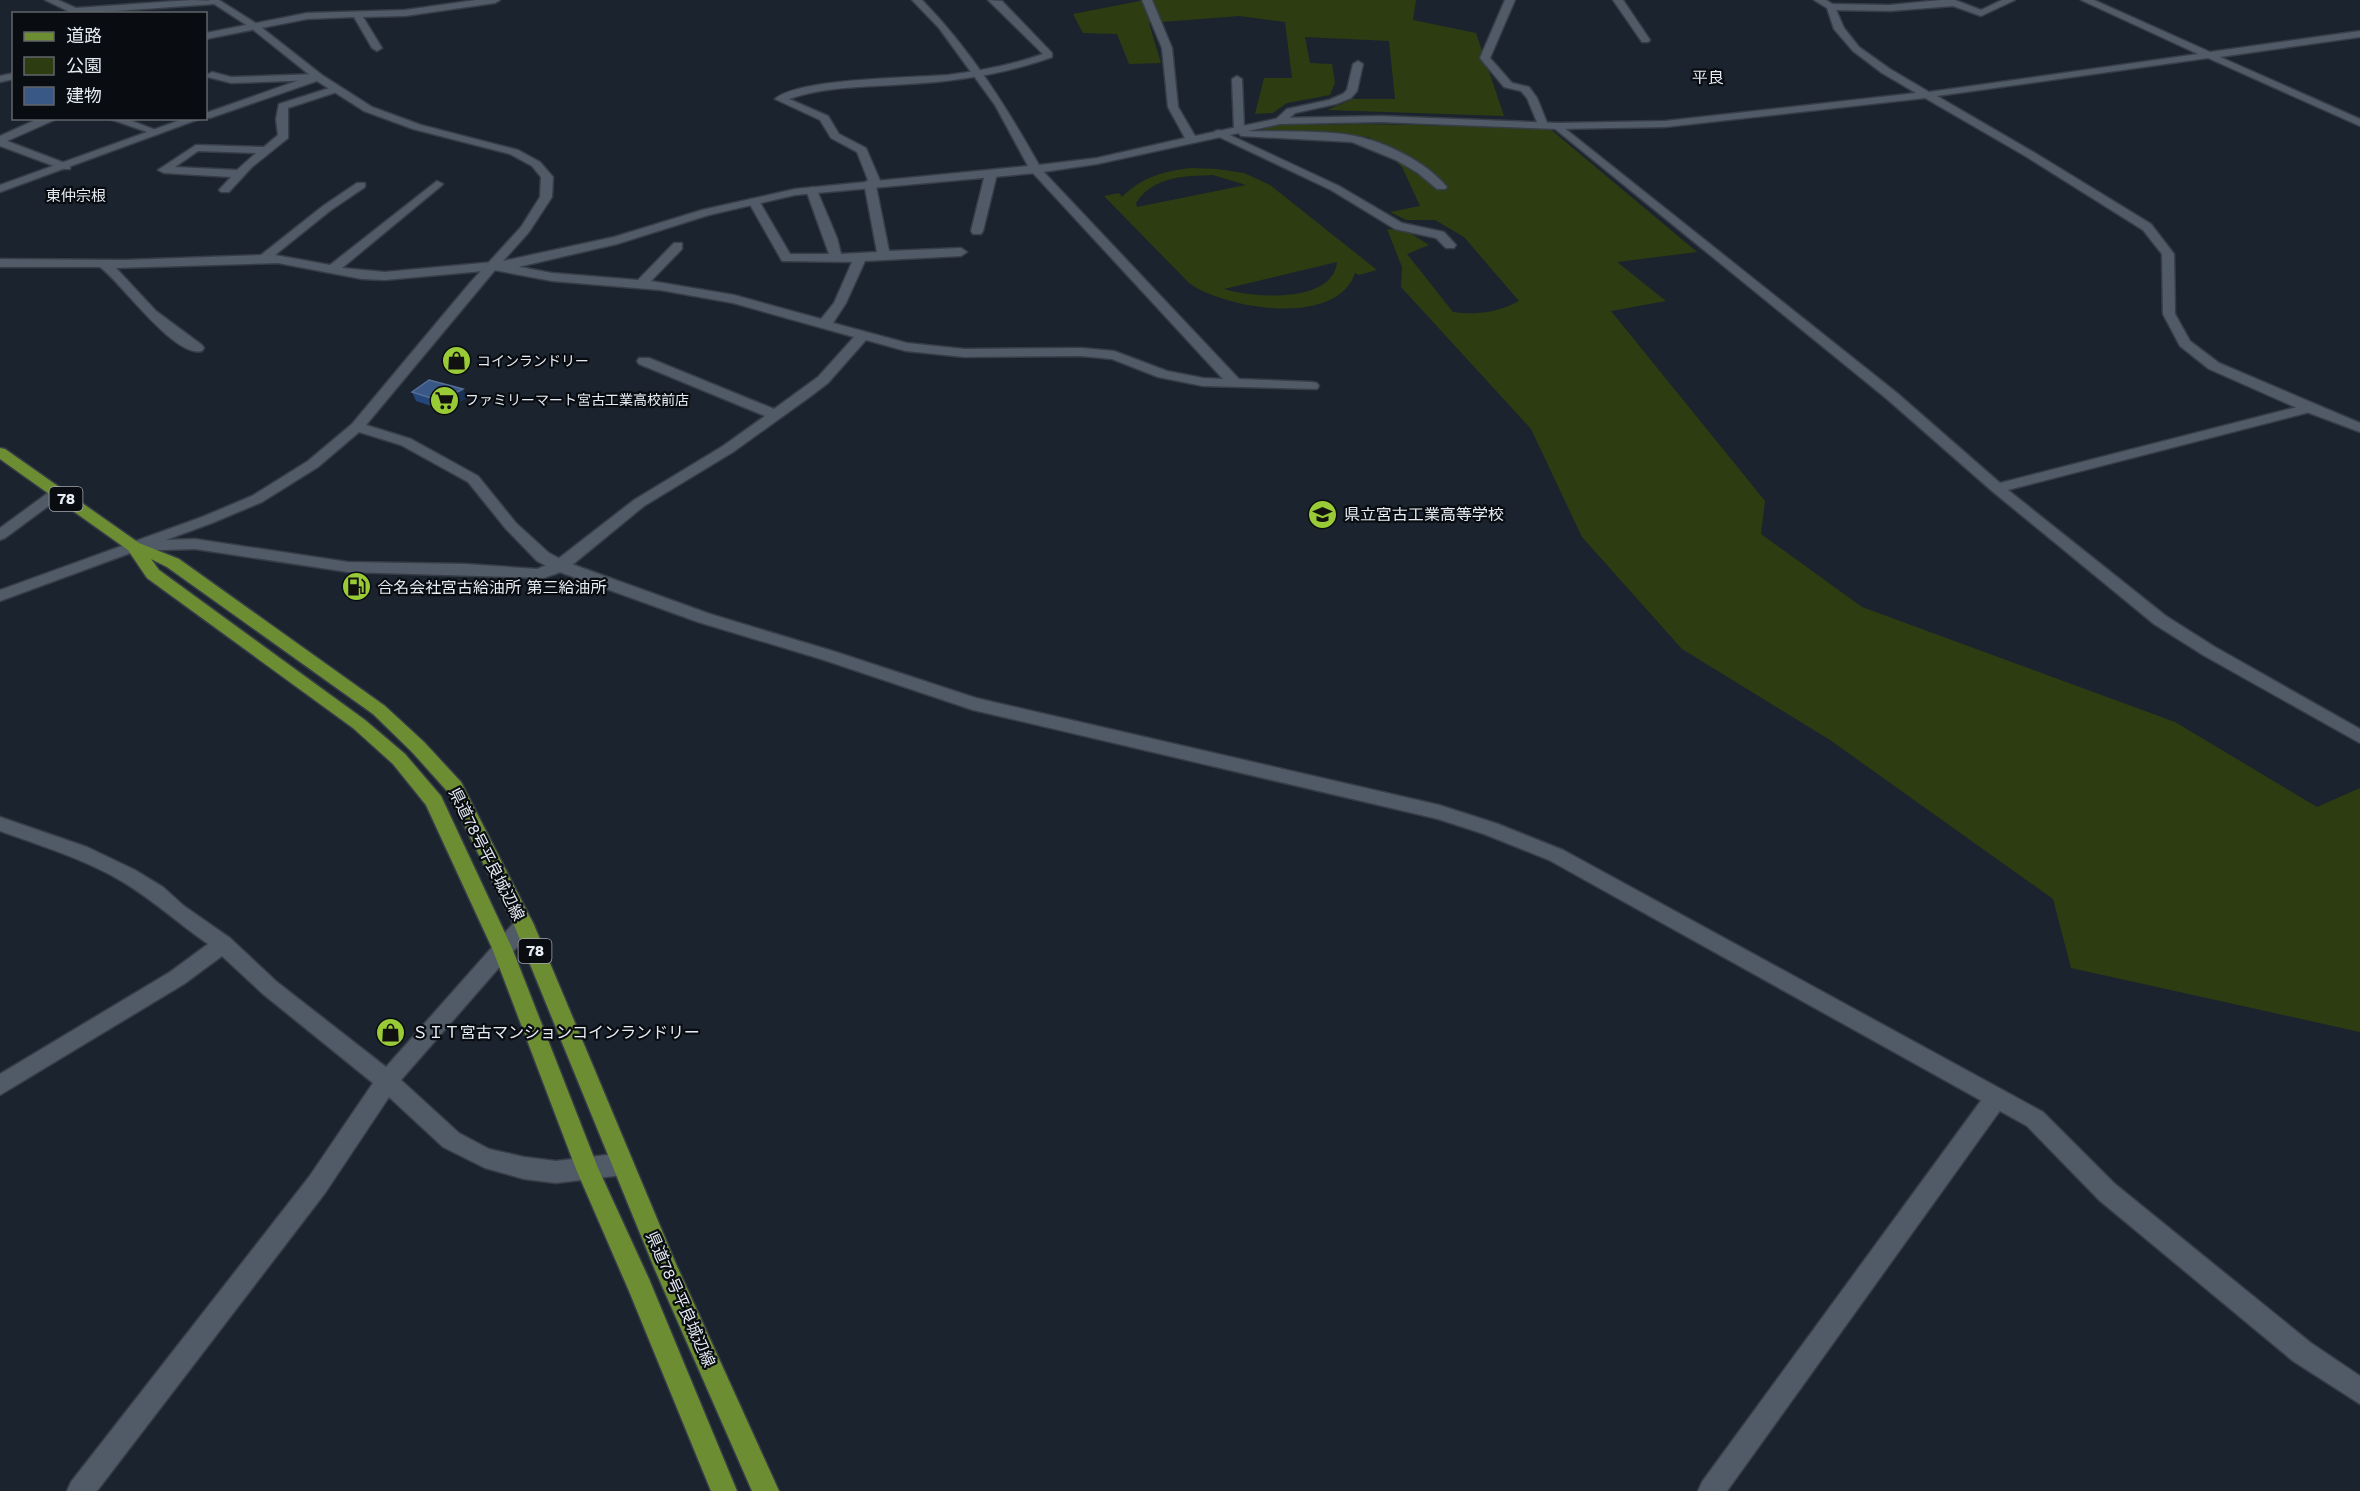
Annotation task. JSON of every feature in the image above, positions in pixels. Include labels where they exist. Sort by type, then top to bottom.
[{"type":"main road","name":"県道78号平良城辺線","points":[[0,452],[133,546],[173,563],[379,710],[454,786],[524,926],[667,1270],[766,1491]]},
{"type":"main road","name":"県道78号平良城辺線","points":[[133,546],[153,574],[359,724],[399,759],[434,801],[502,948],[587,1169],[640,1287],[724,1491]]},
{"type":"street","points":[[0,596],[207,520],[257,499],[313,464],[357,427],[473,287],[525,229],[546,197],[547,177],[542,170],[514,152],[389,118],[360,105],[318,77],[255,26],[213,1],[126,11],[75,11],[50,0]]},
{"type":"street","points":[[117,0],[126,11]]},
{"type":"street","points":[[207,36],[307,15],[358,16],[405,13],[495,0]]},
{"type":"street","points":[[917,0],[924,0]]},
{"type":"street","points":[[917,0],[948,34],[1000,105],[1036,170],[1236,384]]},
{"type":"street","points":[[881,255],[884,250],[872,183],[861,150],[835,136],[824,118],[780,99],[791,94],[825,87],[911,81],[974,72],[1021,63],[1050,54],[999,3],[993,0]]},
{"type":"street","points":[[1147,0],[1167,46],[1171,72],[1172,106],[1192,140]]},
{"type":"street","points":[[1510,0],[1485,58],[1508,85],[1525,89],[1532,98],[1543,125]]},
{"type":"street","points":[[1618,0],[1645,40]]},
{"type":"street","points":[[1819,0],[1831,7],[1890,8],[1949,2],[1980,13],[2010,0]]},
{"type":"street","points":[[2086,0],[2360,123]]},
{"type":"street","points":[[1831,7],[1839,29],[1856,49],[1926,95],[2031,154],[2147,227],[2168,254],[2169,314],[2185,343],[2214,366],[2360,428]]},
{"type":"street","points":[[358,16],[377,48]]},
{"type":"street","points":[[0,263],[103,264],[264,258],[308,263],[362,275],[385,276],[494,266],[518,263],[617,240],[706,212],[812,190],[1036,170],[1097,161],[1239,128],[1280,121],[1380,119],[1558,126],[1665,124],[1926,95],[2360,34]]},
{"type":"street","points":[[1280,121],[1291,111],[1332,102],[1347,96],[1352,91],[1358,64]]},
{"type":"street","points":[[212,75],[231,80],[318,77]]},
{"type":"street","points":[[207,116],[318,77]]},
{"type":"street","points":[[1237,79],[1239,128],[1245,134],[1336,137],[1369,144],[1410,163],[1441,187]]},
{"type":"street","points":[[225,190],[284,136],[281,119],[283,106],[336,89]]},
{"type":"street","points":[[0,141],[47,120]]},
{"type":"street","points":[[117,120],[156,132]]},
{"type":"street","points":[[0,189],[191,120]]},
{"type":"street","points":[[1558,126],[1892,396],[1997,488],[2160,620],[2360,737]]},
{"type":"street","points":[[1219,133],[1335,188],[1399,226],[1440,235],[1450,245]]},
{"type":"street","points":[[0,141],[66,166]]},
{"type":"street","points":[[242,174],[164,170],[196,148],[267,150]]},
{"type":"street","points":[[977,231],[991,174]]},
{"type":"street","points":[[333,269],[436,184]]},
{"type":"street","points":[[264,258],[327,208],[361,185]]},
{"type":"street","points":[[812,190],[831,237],[836,258]]},
{"type":"street","points":[[754,201],[786,258],[860,258],[962,252]]},
{"type":"street","points":[[641,284],[678,246]]},
{"type":"street","points":[[825,323],[835,316],[847,282],[860,258]]},
{"type":"street","points":[[103,264],[118,274],[137,300],[161,322],[197,348]]},
{"type":"street","points":[[494,266],[552,277],[641,284],[734,299],[906,347],[964,353],[1081,352],[1114,355],[1163,374],[1203,382],[1312,386]]},
{"type":"street","points":[[133,546],[195,544],[348,567],[466,569],[538,574],[560,566],[639,503],[728,449],[823,380],[863,335]]},
{"type":"street","points":[[644,361],[775,415]]},
{"type":"street","points":[[1997,488],[2309,408]]},
{"type":"street","points":[[357,427],[406,442],[472,479],[512,526],[543,557],[560,566],[705,618],[830,656],[973,704],[1381,798],[1491,829],[1556,855],[2035,1119],[2107,1192],[2302,1352],[2360,1391]]},
{"type":"street","points":[[0,535],[57,494]]},
{"type":"street","points":[[0,824],[80,852],[129,875],[223,944],[270,988],[387,1081],[451,1140],[485,1158],[524,1168],[556,1172],[624,1164]]},
{"type":"street","points":[[80,1491],[317,1185],[387,1081],[502,948],[524,926]]},
{"type":"street","points":[[0,1085],[177,978],[223,944]]},
{"type":"street","points":[[1711,1491],[1996,1098]]},
{"type":"green space","points":[[1145,0],[1416,0],[1413,20],[1476,33],[1504,116],[1327,110],[1353,99],[1395,99],[1389,41],[1305,37],[1310,63],[1332,64],[1335,83],[1330,95],[1287,103],[1273,113],[1255,114],[1264,78],[1292,78],[1285,22],[1239,16],[1149,23],[1161,63],[1129,64],[1117,34],[1083,33],[1073,14]]},
{"type":"green space","points":[[1366,124],[1549,128],[1697,252],[1617,262],[1666,301],[1611,311],[1765,501],[1761,534],[1862,607],[2175,722],[2317,807],[2360,788],[2360,1032],[2071,968],[2053,899],[1830,740],[1682,649],[1582,537],[1531,429],[1401,287],[1402,267],[1387,229],[1407,231],[1429,245],[1407,254],[1453,312],[1487,312],[1519,301],[1464,237],[1435,220],[1406,220],[1390,212],[1420,206],[1402,167],[1369,137],[1259,131],[1274,125]]},
{"type":"green space","points":[[1182,169],[1217,169],[1244,173],[1270,185],[1377,270],[1359,275],[1355,273],[1344,290],[1327,301],[1304,307],[1253,306],[1206,292],[1189,283],[1104,196],[1119,193],[1122,197],[1137,184],[1163,173]],"holes":[[[1213,175],[1246,185],[1137,207],[1136,203],[1143,194],[1160,183],[1181,177]],[[1337,262],[1332,276],[1322,285],[1307,291],[1290,295],[1271,295],[1224,289]]]},
{"type":"building","points":[[429,380],[463,389],[440,401],[412,392]]},
{"type":"place","name":"コインランドリー","points":[[456,361]]},
{"type":"place","name":"ファミリーマート宮古工業高校前店","points":[[444,400]]},
{"type":"place","name":"県立宮古工業高等学校","points":[[1323,514]]},
{"type":"place","name":"合名会社宮古給油所 第三給油所","points":[[356,587]]},
{"type":"place","name":"ＳＩＴ宮古マンションコインランドリー","points":[[391,1032]]},
{"type":"district","name":"平良","points":[[1708,77]]},
{"type":"district","name":"東仲宗根","points":[[76,196]]}]
